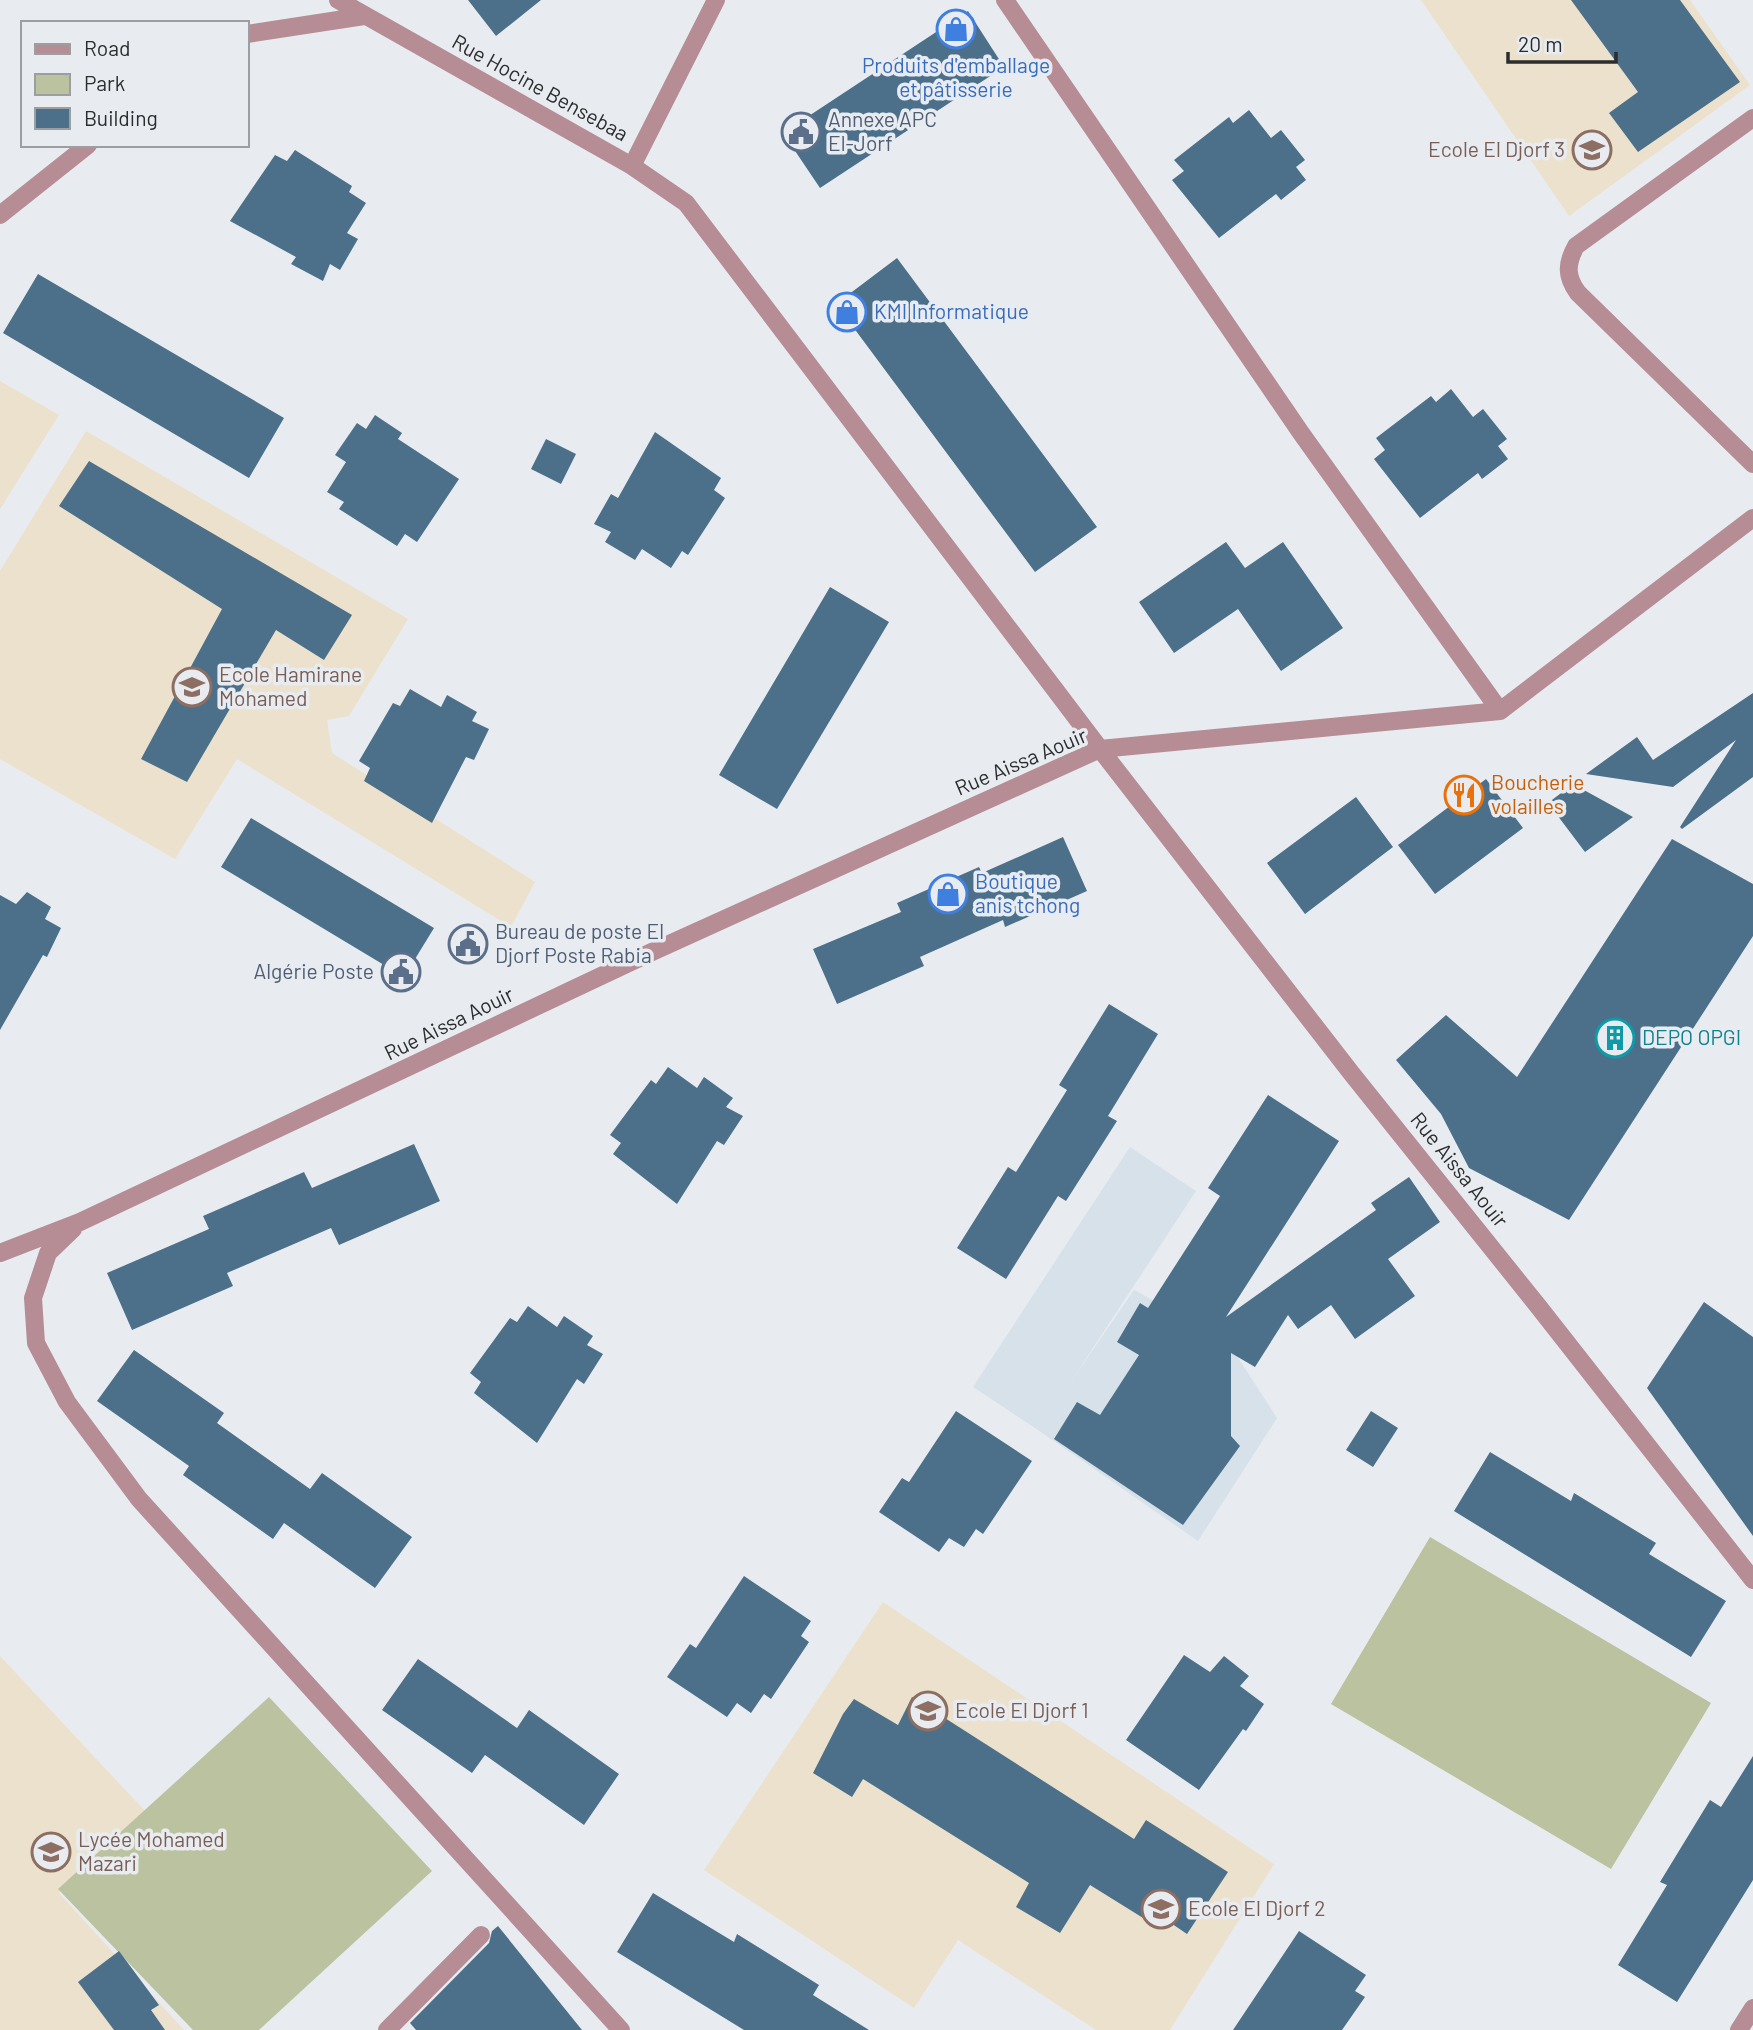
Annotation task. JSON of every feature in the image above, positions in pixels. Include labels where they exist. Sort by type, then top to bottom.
[{"type":"street","name":"Rue Hocine Bensebaa","points":[[338,0],[632,166],[716,0]]},
{"type":"street","points":[[1005,0],[1301,433],[1500,711]]},
{"type":"street","points":[[248,34],[364,16]]},
{"type":"street","points":[[1753,118],[1576,246],[1569,258],[1568,271],[1571,283],[1578,293],[1753,464]]},
{"type":"street","points":[[0,215],[85,147]]},
{"type":"street","points":[[632,166],[686,203],[1100,749],[1500,711],[1753,518]]},
{"type":"street","name":"Rue Aissa Aouir","points":[[0,1253],[80,1222],[654,951],[1100,749],[1352,1074],[1753,1580]]},
{"type":"street","points":[[80,1222],[48,1253],[33,1298],[36,1343],[67,1402],[139,1499],[621,2030]]},
{"type":"street","points":[[387,2030],[481,1935]]},
{"type":"street","points":[[1739,2030],[1753,2008]]},
{"type":"shaded area","name":"Ecole El Djorf 3","points":[[1421,0],[1690,0],[1750,85],[1569,216]]},
{"type":"shaded area","points":[[0,381],[59,415],[0,509]]},
{"type":"shaded area","name":"Ecole Hamirane Mohamed","points":[[86,431],[408,619],[349,716],[327,720],[332,753],[535,882],[511,927],[237,759],[175,859],[0,759],[0,571]]},
{"type":"shaded area","points":[[1130,1147],[1196,1191],[1070,1383],[1134,1290],[1226,1339],[1277,1418],[1198,1541],[973,1387]]},
{"type":"shaded area","name":"Ecole El Djorf 1","points":[[883,1602],[1274,1864],[1170,2030],[1096,2030],[958,1940],[914,2008],[704,1870]]},
{"type":"shaded area","name":"Lycée Mohamed Mazari","points":[[0,1656],[145,1811],[59,1893],[184,2030],[0,2030]]},
{"type":"green space","points":[[1430,1537],[1711,1703],[1611,1869],[1331,1704]]},
{"type":"green space","points":[[269,1697],[432,1871],[259,2030],[193,2030],[58,1889]]},
{"type":"building","points":[[468,0],[541,0],[496,36]]},
{"type":"building","points":[[1571,0],[1680,0],[1740,82],[1638,152],[1609,113],[1638,92]]},
{"type":"building","points":[[968,11],[1004,67],[820,188],[783,133]]},
{"type":"building","points":[[1249,110],[1271,138],[1281,130],[1305,160],[1296,167],[1306,180],[1281,200],[1276,194],[1219,238],[1172,180],[1184,171],[1174,160],[1229,117],[1233,123]]},
{"type":"building","points":[[295,150],[352,186],[349,192],[366,203],[347,233],[358,239],[340,270],[330,264],[323,281],[291,264],[296,257],[230,221],[275,155],[287,161]]},
{"type":"building","points":[[897,258],[1097,527],[1035,572],[836,304]]},
{"type":"building","points":[[38,274],[284,418],[249,478],[3,333]]},
{"type":"building","points":[[1451,389],[1473,417],[1483,409],[1507,439],[1498,446],[1508,459],[1482,479],[1478,473],[1420,518],[1374,459],[1385,450],[1376,438],[1431,396],[1436,402]]},
{"type":"building","points":[[375,415],[402,433],[398,439],[459,479],[417,542],[405,534],[397,546],[339,509],[344,502],[327,492],[346,462],[335,455],[357,423],[366,429]]},
{"type":"building","points":[[655,432],[721,478],[714,490],[725,498],[688,555],[682,551],[671,568],[642,549],[635,560],[605,542],[611,532],[594,524],[611,494],[618,498]]},
{"type":"building","points":[[546,439],[576,454],[561,484],[531,469]]},
{"type":"building","points":[[89,461],[352,615],[324,660],[276,630],[187,782],[141,759],[222,609],[59,506]]},
{"type":"building","points":[[1226,542],[1245,568],[1283,542],[1343,628],[1281,671],[1238,609],[1174,653],[1139,602]]},
{"type":"building","points":[[830,587],[889,622],[777,809],[719,775]]},
{"type":"building","points":[[410,689],[441,707],[447,695],[477,712],[472,721],[489,729],[474,760],[466,757],[432,823],[364,781],[370,768],[359,761],[393,703],[400,706]]},
{"type":"building","points":[[1753,693],[1753,777],[1682,829],[1680,827],[1736,740],[1673,787],[1586,774],[1637,737],[1653,760]]},
{"type":"building","points":[[1486,779],[1523,828],[1435,894],[1398,845]]},
{"type":"building","points":[[1573,784],[1633,817],[1585,852],[1548,803]]},
{"type":"building","points":[[1356,797],[1393,847],[1305,914],[1267,863]]},
{"type":"building","points":[[251,818],[434,928],[404,977],[221,867]]},
{"type":"building","points":[[1063,837],[1087,891],[1005,927],[1003,920],[920,957],[924,966],[837,1004],[813,949],[901,912],[897,903],[979,867],[982,873]]},
{"type":"building","name":"DEPO OPGI","points":[[1672,839],[1753,884],[1753,936],[1569,1220],[1469,1168],[1441,1114],[1396,1060],[1446,1015],[1517,1077]]},
{"type":"building","points":[[27,892],[51,907],[45,919],[61,928],[47,957],[43,955],[0,1030],[0,895],[16,904]]},
{"type":"building","points":[[1109,1004],[1158,1034],[1108,1116],[1117,1121],[1066,1201],[1058,1196],[1006,1279],[957,1248],[1008,1167],[1016,1172],[1067,1090],[1059,1085]]},
{"type":"building","points":[[668,1067],[697,1088],[704,1077],[733,1098],[726,1107],[743,1116],[724,1145],[717,1141],[677,1204],[613,1154],[621,1143],[610,1135],[651,1080],[656,1084]]},
{"type":"building","points":[[1268,1095],[1339,1141],[1226,1317],[1376,1210],[1371,1203],[1409,1177],[1440,1222],[1388,1259],[1415,1296],[1355,1339],[1331,1305],[1298,1329],[1288,1315],[1255,1367],[1231,1353],[1231,1436],[1240,1446],[1183,1525],[1054,1439],[1077,1402],[1100,1415],[1139,1355],[1117,1342],[1140,1303],[1148,1308],[1220,1196],[1208,1188]]},
{"type":"building","points":[[414,1144],[440,1201],[339,1245],[331,1228],[227,1273],[233,1286],[132,1330],[107,1273],[209,1229],[203,1216],[304,1172],[312,1188]]},
{"type":"building","points":[[1704,1302],[1753,1337],[1753,1536],[1647,1388]]},
{"type":"building","points":[[528,1306],[557,1327],[564,1316],[593,1336],[587,1345],[603,1354],[584,1384],[577,1379],[537,1443],[474,1393],[481,1382],[470,1373],[510,1318],[517,1322]]},
{"type":"building","points":[[134,1350],[224,1413],[217,1423],[310,1489],[322,1473],[412,1537],[375,1588],[284,1523],[273,1539],[183,1475],[189,1466],[97,1401]]},
{"type":"building","points":[[956,1411],[1032,1461],[983,1534],[976,1529],[964,1547],[949,1538],[939,1552],[879,1512],[902,1478],[909,1482]]},
{"type":"building","points":[[1371,1411],[1398,1428],[1373,1467],[1346,1450]]},
{"type":"building","points":[[1490,1452],[1571,1501],[1574,1493],[1656,1543],[1649,1554],[1726,1601],[1691,1657],[1454,1511]]},
{"type":"building","points":[[744,1576],[811,1621],[801,1636],[809,1642],[771,1699],[764,1694],[751,1713],[737,1703],[727,1717],[667,1677],[690,1644],[696,1648]]},
{"type":"building","points":[[1184,1655],[1210,1672],[1224,1656],[1249,1676],[1240,1686],[1264,1704],[1199,1790],[1126,1740]]},
{"type":"building","points":[[418,1659],[517,1728],[529,1710],[619,1774],[584,1825],[485,1755],[472,1773],[382,1710]]},
{"type":"building","points":[[912,1697],[1134,1839],[1146,1820],[1228,1872],[1187,1934],[1162,1917],[1156,1926],[1090,1885],[1060,1933],[1016,1907],[1029,1883],[863,1779],[852,1797],[813,1773],[843,1714],[854,1699],[898,1725]]},
{"type":"building","points":[[1753,1756],[1753,1880],[1677,2002],[1618,1965],[1667,1885],[1660,1882],[1710,1800],[1721,1807]]},
{"type":"building","points":[[653,1893],[734,1942],[737,1934],[819,1985],[813,1995],[869,2030],[744,2030],[617,1952]]},
{"type":"building","points":[[498,1926],[582,2030],[416,2030],[410,2023],[489,1943],[492,1931]]},
{"type":"building","points":[[1299,1931],[1366,1975],[1355,1991],[1365,1997],[1342,2030],[1233,2030]]},
{"type":"building","points":[[119,1951],[159,2005],[151,2010],[165,2030],[114,2030],[78,1982]]},
{"type":"place","name":"Produits d'emballage et pâtisserie","points":[[956,29]]},
{"type":"place","name":"Annexe APC El-Jorf","points":[[801,132]]},
{"type":"place","name":"Ecole El Djorf 3","points":[[1592,150]]},
{"type":"place","name":"KMI Informatique","points":[[847,312]]},
{"type":"place","name":"Ecole Hamirane Mohamed","points":[[192,687]]},
{"type":"place","name":"Boucherie volailles","points":[[1464,795]]},
{"type":"place","name":"Boutique anis tchong","points":[[948,894]]},
{"type":"place","name":"Bureau de poste El Djorf Poste Rabia","points":[[468,944]]},
{"type":"place","name":"Algérie Poste","points":[[401,972]]},
{"type":"place","name":"DEPO OPGI","points":[[1615,1038]]},
{"type":"place","name":"Ecole El Djorf 1","points":[[928,1711]]},
{"type":"place","name":"Lycée Mohamed Mazari","points":[[51,1852]]},
{"type":"place","name":"Ecole El Djorf 2","points":[[1161,1909]]}]
